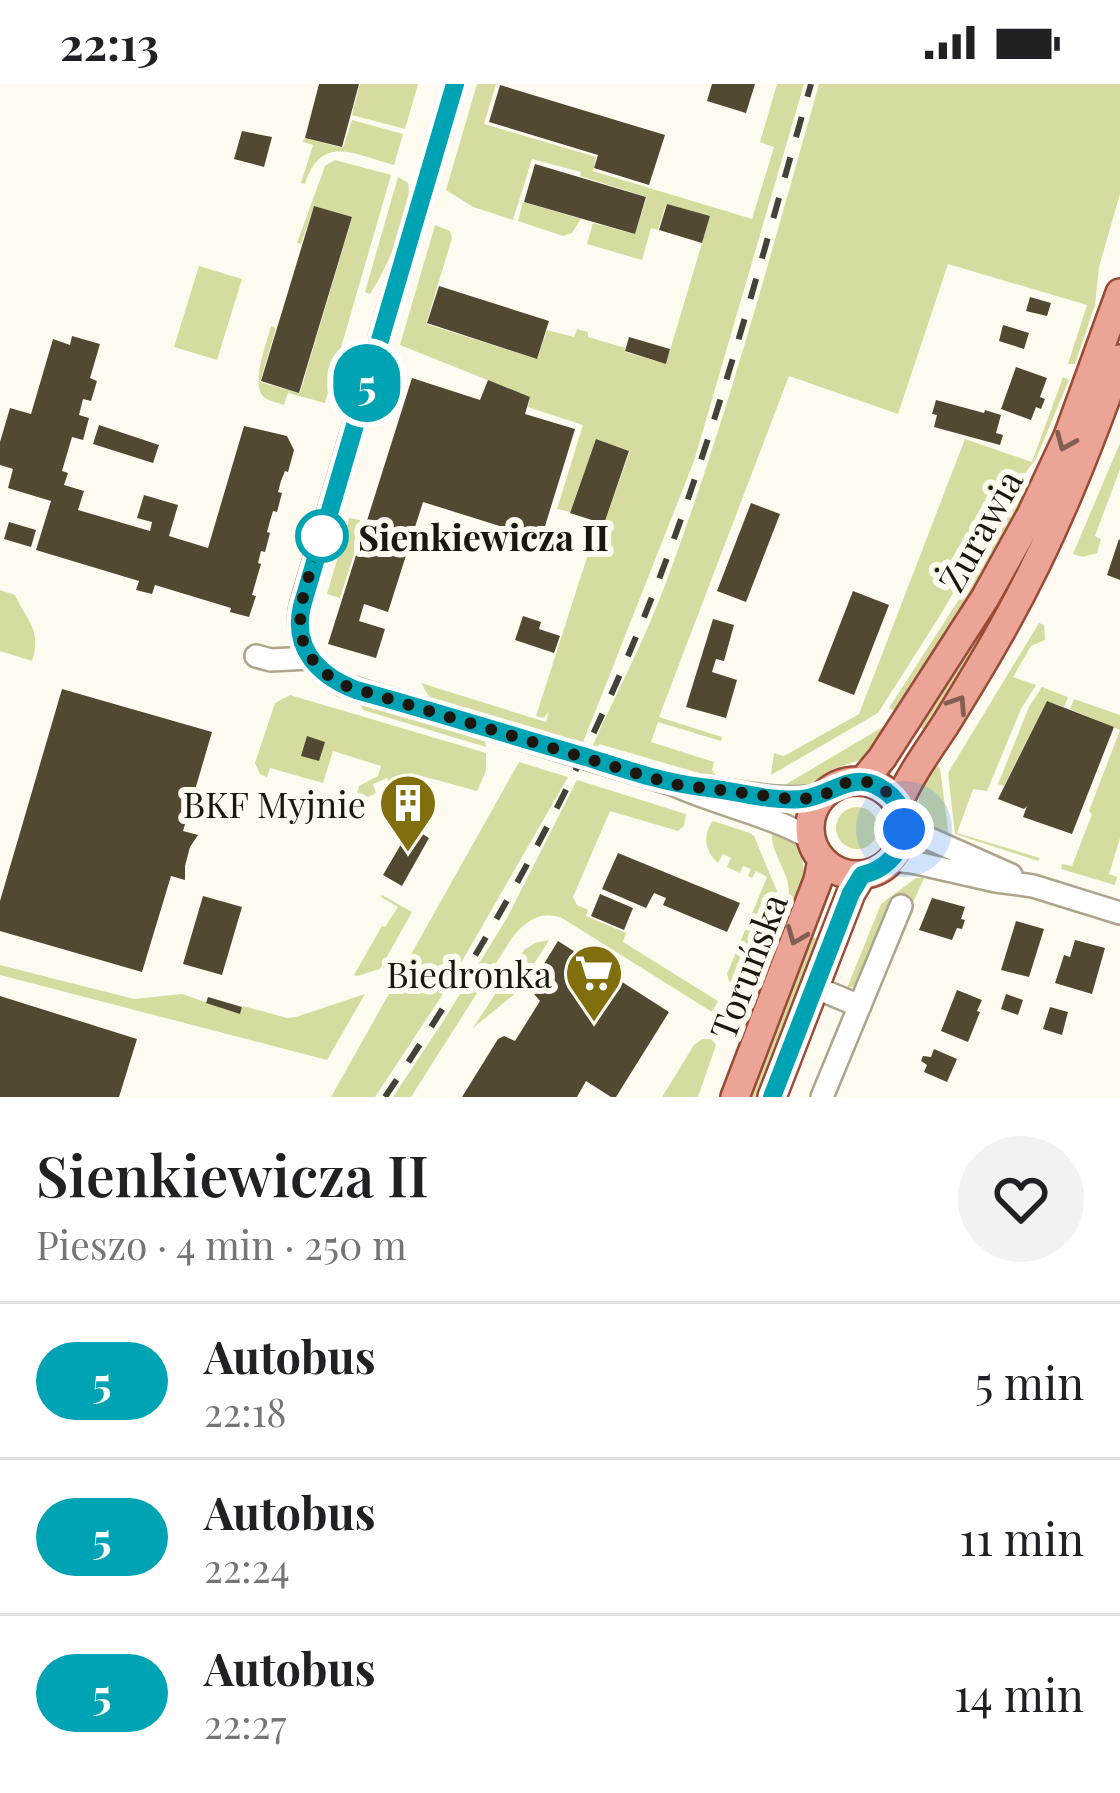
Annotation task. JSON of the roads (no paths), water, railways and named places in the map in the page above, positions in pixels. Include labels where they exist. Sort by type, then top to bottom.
[{"type":"main road","name":"Żurawia","points":[[863,781],[1011,552],[1068,436],[1120,293]]},
{"type":"main road","name":"Żurawia","points":[[901,814],[906,783],[973,680],[1037,562],[1088,449],[1120,359]]},
{"type":"main road","points":[[863,781],[881,788],[901,814],[902,844],[892,860],[862,875],[838,871],[817,849],[812,815],[824,795],[840,784],[863,781]]},
{"type":"main road","name":"Toruńska","points":[[735,1097],[818,880],[817,849]]},
{"type":"main road","name":"Toruńska","points":[[772,1097],[862,875]]},
{"type":"street","points":[[455,84],[302,606],[299,631],[309,658],[329,677],[356,690],[672,784],[775,821],[817,849]]},
{"type":"street","points":[[256,656],[309,658]]},
{"type":"street","points":[[672,784],[780,799],[824,795]]},
{"type":"street","points":[[901,814],[921,835],[1033,886],[1120,913]]},
{"type":"street","points":[[892,860],[1033,886]]},
{"type":"street","points":[[822,1097],[901,906]]},
{"type":"street","name":"Toruńska","points":[[814,986],[860,1006]]},
{"type":"railway","points":[[385,1097],[469,966],[545,831],[643,620],[710,433],[811,84]]},
{"type":"place","name":"Sienkiewicza II","points":[[322,536]]},
{"type":"place","name":"BKF Myjnie","points":[[408,854]]},
{"type":"place","name":"Biedronka","points":[[594,1024]]}]
